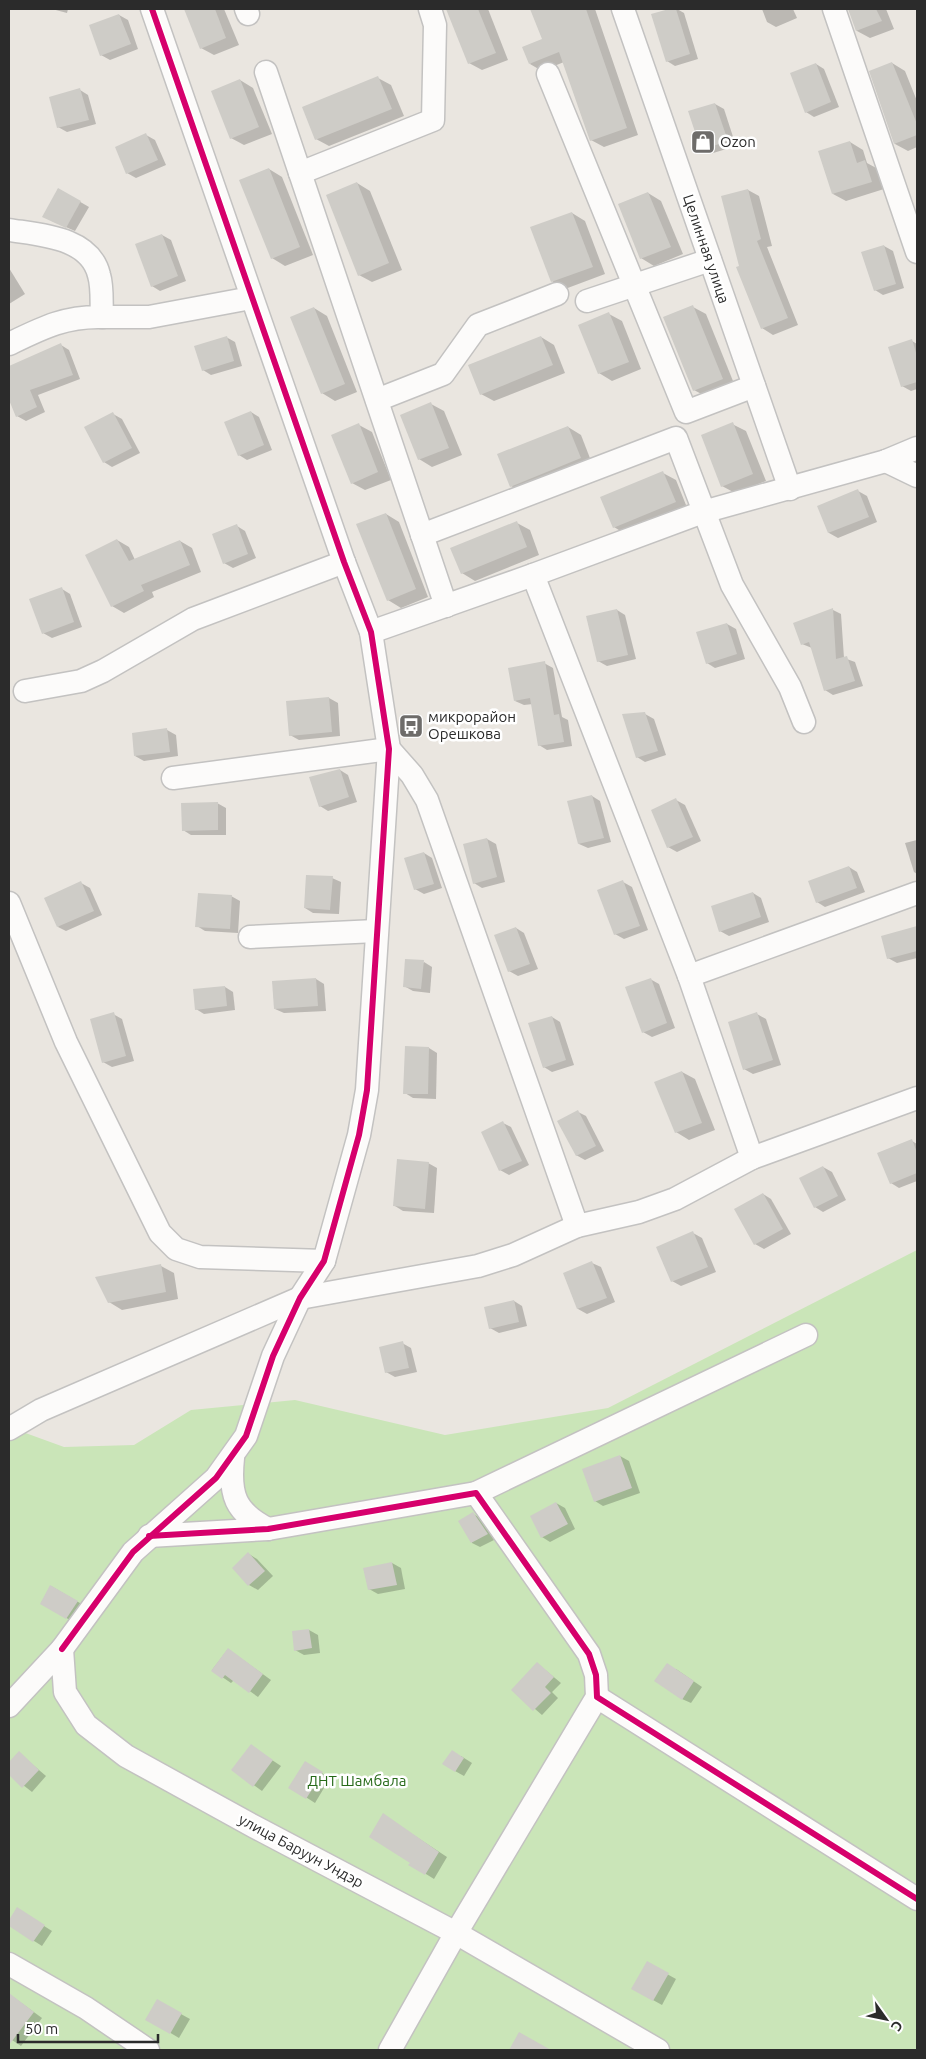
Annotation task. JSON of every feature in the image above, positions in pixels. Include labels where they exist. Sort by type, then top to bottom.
[{"type":"street","points":[[9,1706],[62,1649],[133,1552],[216,1478],[233,1458],[246,1436],[264,1380],[300,1298],[324,1261],[359,1135],[367,1090],[389,749],[371,632],[344,562],[251,298],[152,9]]},
{"type":"street","points":[[300,173],[433,120],[434,25],[430,9]]},
{"type":"street","name":"Целинная улица","points":[[623,9],[790,489]]},
{"type":"street","points":[[834,9],[917,252]]},
{"type":"street","points":[[266,72],[446,606]]},
{"type":"street","points":[[548,74],[686,412],[754,386]]},
{"type":"street","points":[[9,230],[56,238],[77,246],[92,258],[99,275],[102,317]]},
{"type":"street","points":[[588,302],[710,260]]},
{"type":"street","points":[[377,400],[443,374],[478,325],[556,294]]},
{"type":"street","points":[[9,344],[56,322],[80,316],[149,317],[251,298]]},
{"type":"street","points":[[422,535],[676,438],[732,585],[790,687],[804,722]]},
{"type":"street","points":[[371,632],[533,576],[703,512],[886,461],[917,448]]},
{"type":"street","points":[[886,461],[917,476]]},
{"type":"street","points":[[25,691],[81,681],[103,672],[193,619],[344,562]]},
{"type":"street","points":[[533,576],[689,976],[752,1158]]},
{"type":"street","points":[[173,778],[389,749]]},
{"type":"street","points":[[389,749],[412,775],[427,800],[577,1226]]},
{"type":"street","points":[[689,976],[917,893]]},
{"type":"street","points":[[9,903],[66,1042],[160,1233],[176,1249],[200,1257],[324,1261]]},
{"type":"street","points":[[250,937],[376,931]]},
{"type":"street","points":[[9,1429],[41,1410],[300,1298],[478,1266],[513,1255],[577,1226],[640,1212],[675,1199],[752,1158],[917,1098]]},
{"type":"street","points":[[149,1536],[268,1529],[476,1493],[806,1335]]},
{"type":"street","points":[[233,1458],[230,1481],[236,1502],[249,1519],[268,1529]]},
{"type":"street","points":[[390,2050],[456,1933],[597,1697],[596,1674],[589,1654],[476,1493]]},
{"type":"street","name":"улица Баруун Ундэр","points":[[62,1649],[65,1692],[86,1725],[126,1756],[255,1827],[456,1933],[658,2050]]},
{"type":"street","points":[[597,1697],[917,1898]]},
{"type":"street","points":[[9,1964],[86,2008],[148,2050]]},
{"type":"green space","name":"ДНТ Шамбала","points":[[917,1250],[917,2050],[9,2050],[9,1427],[64,1447],[134,1445],[191,1410],[295,1400],[445,1435],[608,1408]]},
{"type":"building","points":[[184,9],[215,9],[226,38],[200,49]]},
{"type":"building","points":[[446,9],[478,9],[496,53],[468,64]]},
{"type":"building","points":[[530,9],[586,9],[627,128],[590,141],[559,52],[529,64],[522,47],[542,39]]},
{"type":"building","points":[[676,9],[690,54],[666,62],[651,14]]},
{"type":"building","points":[[848,9],[876,9],[882,21],[856,31]]},
{"type":"building","points":[[119,14],[131,44],[100,56],[89,25]]},
{"type":"building","points":[[892,62],[917,124],[917,135],[894,144],[869,71]]},
{"type":"building","points":[[816,63],[831,102],[805,113],[790,73]]},
{"type":"building","points":[[378,76],[392,109],[315,140],[302,107]]},
{"type":"building","points":[[240,79],[259,127],[230,139],[211,91]]},
{"type":"building","points":[[80,88],[89,120],[57,128],[49,97]]},
{"type":"building","points":[[715,103],[728,141],[701,150],[688,111]]},
{"type":"building","points":[[146,133],[158,160],[126,174],[115,147]]},
{"type":"building","points":[[850,141],[857,163],[865,160],[872,182],[832,194],[818,151]]},
{"type":"building","points":[[269,168],[300,247],[271,259],[239,180]]},
{"type":"building","points":[[357,182],[389,263],[358,276],[326,195]]},
{"type":"building","points":[[58,188],[81,201],[66,228],[42,217]]},
{"type":"building","points":[[748,189],[761,239],[757,241],[788,318],[761,329],[736,267],[739,266],[721,196]]},
{"type":"building","points":[[648,192],[671,247],[640,259],[618,204]]},
{"type":"building","points":[[572,212],[593,267],[551,282],[530,227]]},
{"type":"building","points":[[162,234],[178,276],[151,287],[135,244]]},
{"type":"building","points":[[884,245],[896,284],[874,291],[861,252]]},
{"type":"building","points":[[693,305],[723,379],[693,391],[663,317]]},
{"type":"building","points":[[314,307],[345,384],[321,394],[290,317]]},
{"type":"building","points":[[609,312],[629,362],[598,374],[578,325]]},
{"type":"building","points":[[227,336],[234,361],[202,371],[194,346]]},
{"type":"building","points":[[541,336],[553,365],[480,395],[468,365]]},
{"type":"building","points":[[912,339],[917,356],[917,382],[901,387],[888,347]]},
{"type":"building","points":[[61,343],[73,375],[30,390],[37,407],[16,417],[9,400],[9,366]]},
{"type":"building","points":[[431,402],[449,448],[418,460],[400,415]]},
{"type":"building","points":[[251,411],[264,445],[238,456],[224,422]]},
{"type":"building","points":[[113,412],[132,448],[103,463],[84,427]]},
{"type":"building","points":[[733,422],[753,474],[721,487],[701,435]]},
{"type":"building","points":[[359,423],[378,472],[351,484],[331,435]]},
{"type":"building","points":[[568,426],[581,458],[510,487],[497,454]]},
{"type":"building","points":[[663,471],[676,502],[613,528],[600,497]]},
{"type":"building","points":[[858,489],[869,517],[828,533],[817,506]]},
{"type":"building","points":[[386,513],[416,589],[387,601],[356,524]]},
{"type":"building","points":[[517,521],[527,547],[461,574],[450,548]]},
{"type":"building","points":[[237,524],[248,554],[223,564],[212,534]]},
{"type":"building","points":[[117,539],[129,561],[180,540],[190,565],[141,585],[144,591],[111,607],[85,555]]},
{"type":"building","points":[[62,587],[74,622],[42,634],[29,599]]},
{"type":"building","points":[[833,608],[836,659],[847,656],[855,681],[824,691],[809,642],[801,645],[793,623]]},
{"type":"building","points":[[617,609],[628,655],[597,662],[586,616]]},
{"type":"building","points":[[727,623],[737,654],[706,664],[696,632]]},
{"type":"building","points":[[545,661],[554,715],[559,714],[564,742],[538,746],[530,698],[514,701],[508,668]]},
{"type":"building","points":[[329,697],[332,732],[289,736],[286,701]]},
{"type":"building","points":[[645,712],[658,751],[636,758],[622,714]]},
{"type":"building","points":[[167,728],[170,752],[134,756],[132,733]]},
{"type":"building","points":[[340,769],[349,797],[319,807],[309,777]]},
{"type":"building","points":[[592,795],[604,838],[578,844],[567,801]]},
{"type":"building","points":[[676,798],[693,837],[667,848],[651,810]]},
{"type":"building","points":[[218,802],[218,830],[182,831],[181,803]]},
{"type":"building","points":[[487,838],[497,877],[473,884],[463,844]]},
{"type":"building","points":[[424,852],[434,884],[414,890],[404,858]]},
{"type":"building","points":[[849,866],[857,888],[816,903],[808,881]]},
{"type":"building","points":[[306,875],[333,876],[330,910],[304,908]]},
{"type":"building","points":[[623,880],[640,926],[614,935],[597,890]]},
{"type":"building","points":[[81,881],[94,911],[57,927],[44,898]]},
{"type":"building","points":[[753,892],[761,917],[719,932],[711,906]]},
{"type":"building","points":[[198,893],[232,895],[230,929],[195,927]]},
{"type":"building","points":[[917,926],[917,951],[887,959],[881,936]]},
{"type":"building","points":[[516,927],[530,964],[508,972],[494,935]]},
{"type":"building","points":[[405,959],[424,960],[421,989],[403,987]]},
{"type":"building","points":[[316,978],[318,1006],[274,1009],[272,981]]},
{"type":"building","points":[[651,978],[667,1023],[642,1033],[625,987]]},
{"type":"building","points":[[225,986],[227,1006],[195,1010],[193,989]]},
{"type":"building","points":[[114,1012],[126,1056],[102,1063],[90,1019]]},
{"type":"building","points":[[757,1012],[773,1060],[743,1070],[728,1022]]},
{"type":"building","points":[[552,1016],[566,1060],[543,1068],[528,1023]]},
{"type":"building","points":[[405,1046],[429,1047],[428,1094],[403,1094]]},
{"type":"building","points":[[682,1071],[702,1123],[675,1133],[654,1082]]},
{"type":"building","points":[[578,1110],[596,1146],[576,1156],[557,1121]]},
{"type":"building","points":[[503,1121],[522,1161],[499,1171],[481,1132]]},
{"type":"building","points":[[912,1139],[917,1153],[917,1173],[890,1184],[877,1153]]},
{"type":"building","points":[[397,1159],[429,1162],[425,1209],[393,1206]]},
{"type":"building","points":[[823,1166],[838,1196],[814,1208],[799,1178]]},
{"type":"building","points":[[763,1193],[783,1229],[754,1245],[734,1209]]},
{"type":"building","points":[[693,1231],[708,1267],[671,1282],[656,1247]]},
{"type":"building","points":[[592,1261],[607,1298],[577,1309],[563,1273]]},
{"type":"building","points":[[161,1264],[166,1292],[108,1303],[95,1277]]},
{"type":"building","points":[[514,1300],[519,1322],[489,1329],[484,1307]]},
{"type":"building","points":[[403,1341],[409,1368],[385,1373],[379,1347]]},
{"type":"building","points":[[620,1455],[632,1488],[594,1502],[582,1469]]},
{"type":"building","points":[[556,1502],[568,1524],[541,1538],[530,1516]]},
{"type":"building","points":[[473,1512],[488,1534],[471,1543],[458,1521]]},
{"type":"building","points":[[248,1552],[265,1571],[248,1586],[232,1568]]},
{"type":"building","points":[[392,1562],[397,1585],[368,1590],[363,1568]]},
{"type":"building","points":[[50,1585],[78,1601],[66,1619],[40,1604]]},
{"type":"building","points":[[309,1629],[312,1648],[294,1651],[292,1631]]},
{"type":"building","points":[[228,1648],[263,1674],[249,1693],[225,1675],[222,1679],[211,1671]]},
{"type":"building","points":[[537,1662],[554,1677],[545,1687],[551,1693],[533,1711],[511,1690]]},
{"type":"building","points":[[667,1663],[694,1681],[682,1700],[654,1681]]},
{"type":"building","points":[[251,1744],[273,1760],[253,1787],[231,1770]]},
{"type":"building","points":[[452,1750],[464,1758],[455,1772],[442,1764]]},
{"type":"building","points":[[19,1751],[39,1770],[22,1788],[9,1775],[9,1762]]},
{"type":"building","points":[[305,1761],[323,1772],[306,1799],[288,1788]]},
{"type":"building","points":[[383,1813],[439,1852],[425,1875],[408,1865],[410,1863],[369,1837]]},
{"type":"building","points":[[17,1907],[45,1925],[33,1942],[9,1926],[9,1920]]},
{"type":"building","points":[[647,1961],[669,1973],[653,2001],[631,1989]]},
{"type":"building","points":[[9,1993],[34,2012],[9,2045]]},
{"type":"building","points":[[157,1999],[182,2013],[170,2034],[145,2020]]},
{"type":"building","points":[[519,2032],[551,2050],[509,2050]]},
{"type":"cycle path","points":[[62,1649],[133,1552],[216,1478],[246,1436],[273,1356],[300,1298],[324,1261],[359,1135],[367,1090],[389,749],[371,632],[344,562],[152,9]]},
{"type":"cycle path","points":[[149,1536],[268,1529],[476,1493],[589,1654],[596,1675],[597,1697],[917,1899]]},
{"type":"place","name":"Ozon","points":[[703,142]]},
{"type":"place","name":"микрорайон Орешкова","points":[[411,726]]}]
